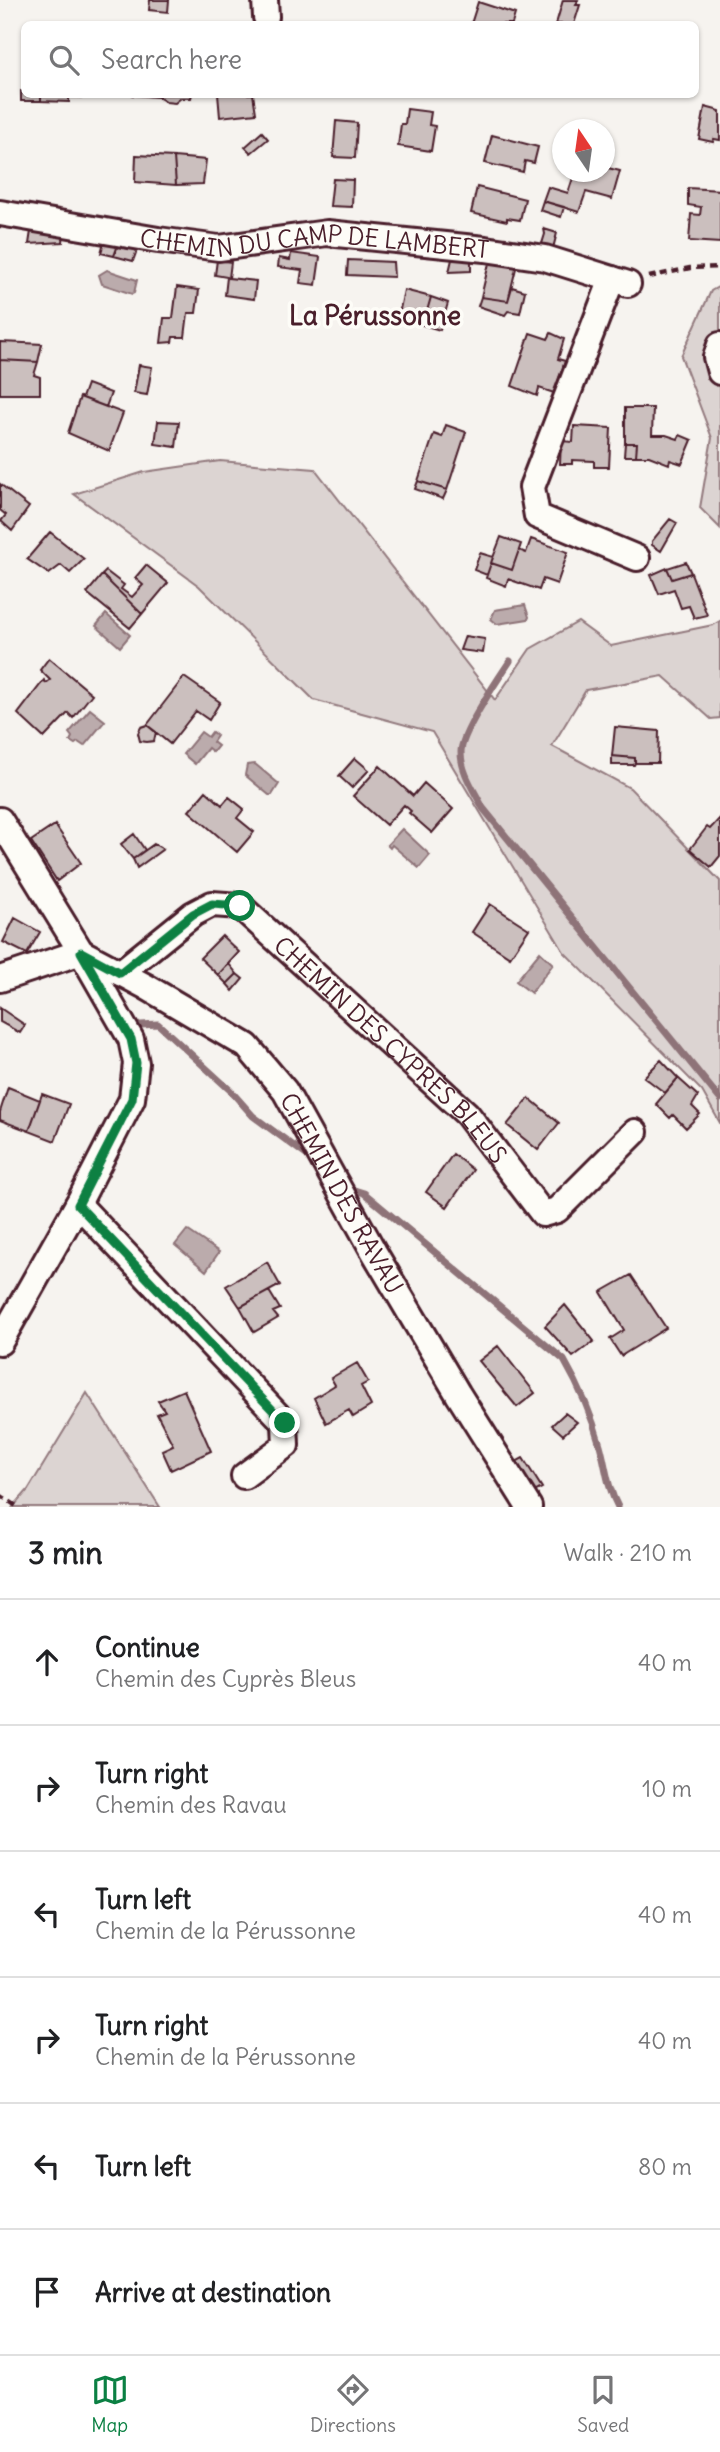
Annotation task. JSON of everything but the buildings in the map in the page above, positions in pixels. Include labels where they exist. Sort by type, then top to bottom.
[{"type":"street","name":"CHEMIN DU CAMP DE LAMBERT","points":[[0,213],[219,248],[327,233],[485,249],[545,258],[620,281]]},
{"type":"street","points":[[620,281],[532,487],[537,516],[638,558]]},
{"type":"street","points":[[720,345],[716,357],[720,372]]},
{"type":"street","points":[[0,820],[131,1039],[136,1063],[132,1099],[78,1205],[0,1342]]},
{"type":"street","name":"CHEMIN DES CYPRÈS BLEUS","points":[[120,973],[193,914],[212,904],[240,906],[467,1115],[543,1214],[557,1210],[635,1132]]},
{"type":"street","points":[[0,979],[81,952]]},
{"type":"street","name":"CHEMIN DES RAVAU","points":[[81,952],[247,1046],[285,1091],[374,1252],[529,1507]]},
{"type":"street","points":[[78,1205],[285,1423],[286,1445],[244,1476]]},
{"type":"path","points":[[620,281],[690,268],[720,267]]},
{"type":"path","points":[[0,1495],[18,1507]]},
{"type":"shaded area","points":[[107,270],[137,280],[134,293],[102,284],[99,275]]},
{"type":"shaded area","points":[[720,286],[720,528],[700,508],[712,438],[681,356],[711,291]]},
{"type":"shaded area","points":[[220,461],[315,469],[495,700],[530,649],[578,622],[611,646],[713,625],[720,621],[720,718],[711,719],[663,676],[586,690],[552,746],[630,788],[720,881],[720,1123],[702,1091],[564,952],[432,732],[314,700],[199,586],[74,494],[144,472]]},
{"type":"shaded area","points":[[525,605],[528,619],[497,624],[491,619],[495,610]]},
{"type":"shaded area","points":[[106,614],[130,635],[120,647],[96,626]]},
{"type":"shaded area","points":[[90,709],[105,721],[84,746],[78,742],[75,744],[70,741],[72,737],[69,733]]},
{"type":"shaded area","points":[[201,732],[208,737],[212,732],[217,736],[213,742],[218,746],[213,752],[208,748],[195,764],[183,754]]},
{"type":"shaded area","points":[[255,764],[279,784],[272,795],[245,775],[247,765]]},
{"type":"shaded area","points":[[402,829],[430,855],[419,868],[392,845],[390,848],[387,845]]},
{"type":"shaded area","points":[[540,952],[553,964],[531,993],[516,981]]},
{"type":"shaded area","points":[[187,1230],[219,1252],[206,1271],[175,1245]]},
{"type":"shaded area","points":[[87,1393],[160,1507],[13,1507],[28,1490]]},
{"type":"waterway","points":[[510,661],[481,706],[463,743],[463,767],[469,781],[483,808],[720,1099]]},
{"type":"waterway","points":[[141,1025],[158,1024],[230,1090],[253,1116],[313,1160]]},
{"type":"waterway","points":[[351,1189],[364,1193],[564,1360],[593,1423],[618,1507]]},
{"type":"district","name":"La Pérussonne","points":[[375,315]]},
{"type":"route","points":[[240,906],[212,904],[193,914],[120,973],[81,952],[131,1039],[136,1063],[132,1099],[78,1205],[285,1423]]}]
